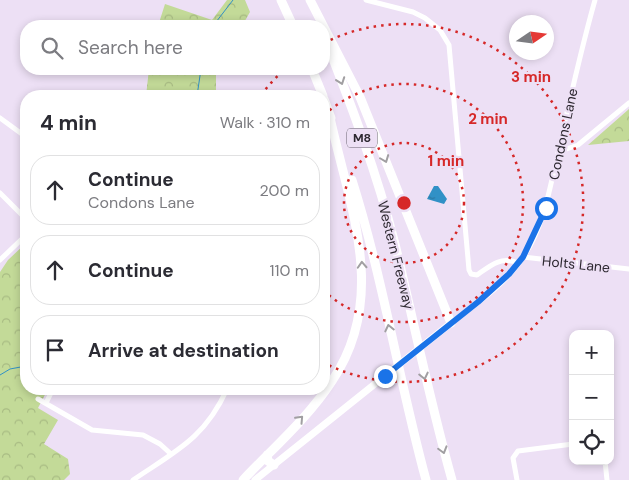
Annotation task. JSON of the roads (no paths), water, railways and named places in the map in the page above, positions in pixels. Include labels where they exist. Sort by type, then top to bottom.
[{"type":"highway","points":[[281,0],[290,20]]},
{"type":"highway","points":[[309,0],[317,20]]},
{"type":"highway","points":[[309,0],[320,20]]},
{"type":"highway","points":[[330,40],[360,97],[451,324]]},
{"type":"highway","name":"Western Freeway","points":[[330,52],[374,172],[394,243],[434,419],[452,480]]},
{"type":"highway","name":"Western Freeway","points":[[314,75],[320,90]]},
{"type":"highway","name":"Western Freeway","points":[[330,116],[364,221],[426,480]]},
{"type":"highway","points":[[330,117],[351,200],[361,257],[361,297],[358,323],[350,347],[330,384]]},
{"type":"highway","points":[[243,480],[320,395]]},
{"type":"highway","points":[[267,455],[268,461],[274,464]]},
{"type":"main road","points":[[255,480],[451,324]]},
{"type":"street","points":[[366,0],[413,12],[434,25],[446,37],[449,45],[453,79],[468,270],[470,274],[477,275],[490,265],[500,261],[511,260],[518,264]]},
{"type":"street","name":"Condons Lane","points":[[451,324],[490,292],[518,264],[546,208],[595,0]]},
{"type":"street","points":[[558,152],[578,145],[629,103]]},
{"type":"street","points":[[0,118],[20,133]]},
{"type":"street","points":[[0,193],[20,213]]},
{"type":"street","points":[[0,260],[20,241]]},
{"type":"street","name":"Holts Lane","points":[[523,257],[629,269]]},
{"type":"street","points":[[46,403],[50,395]]},
{"type":"street","points":[[134,480],[188,443],[204,429],[218,408],[223,395]]},
{"type":"street","points":[[38,399],[92,430],[143,435],[160,444],[171,454]]},
{"type":"street","points":[[517,480],[513,458],[518,451],[569,445]]},
{"type":"street","points":[[605,465],[607,480]]},
{"type":"water","points":[[434,186],[438,186],[447,199],[444,204],[427,199]]},
{"type":"waterway","points":[[218,20],[233,0]]},
{"type":"waterway","points":[[198,90],[200,75]]},
{"type":"waterway","points":[[0,375],[10,369],[20,367]]}]
